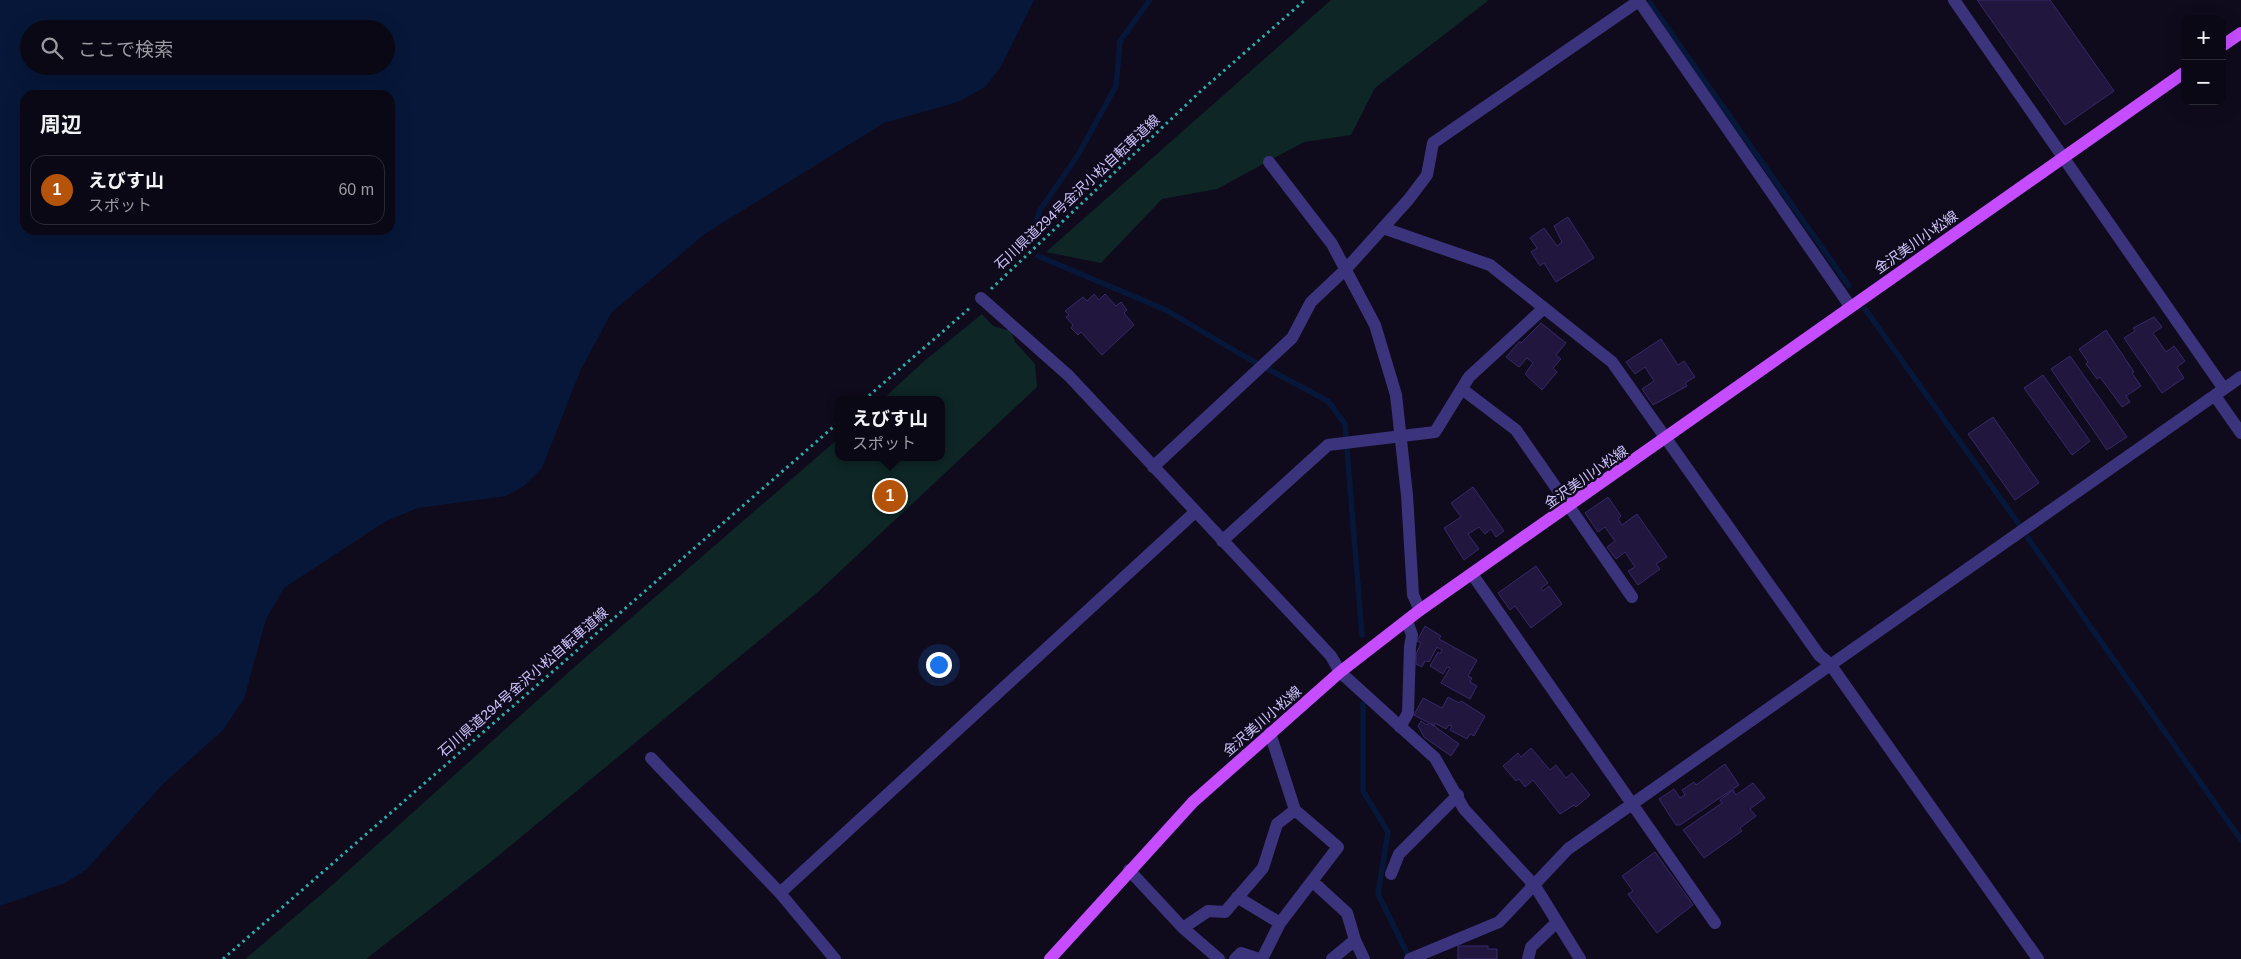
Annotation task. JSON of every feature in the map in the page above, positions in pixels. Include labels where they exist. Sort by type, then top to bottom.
[{"type":"main road","points":[[2226,43],[2241,33]]},
{"type":"main road","name":"金沢美川小松線","points":[[1050,959],[1129,870],[1193,802],[1340,672],[1420,610],[2181,75]]},
{"type":"street","points":[[1153,467],[1292,338],[1311,302],[1346,269],[1409,199],[1427,174],[1432,143],[1639,0],[1850,306]]},
{"type":"street","points":[[1954,0],[2063,157],[2220,393],[2241,434]]},
{"type":"street","points":[[1269,162],[1332,244],[1375,325],[1396,395],[1407,495],[1413,595],[1420,610]]},
{"type":"street","points":[[1383,228],[1490,265],[1612,362],[1819,655],[1830,664],[2038,959]]},
{"type":"street","points":[[981,298],[1069,376],[1331,656],[1340,672],[1435,758],[1464,808],[1534,886],[1580,959]]},
{"type":"street","points":[[1222,541],[1328,445],[1435,432],[1469,377],[1544,308]]},
{"type":"street","points":[[1410,959],[1499,922],[1568,849],[2241,377]]},
{"type":"street","points":[[1462,389],[1516,430],[1632,597]]},
{"type":"street","points":[[780,893],[1195,512]]},
{"type":"street","points":[[1472,574],[1715,923]]},
{"type":"street","points":[[1400,727],[1408,713],[1412,634],[1407,621]]},
{"type":"street","points":[[1235,959],[1241,953],[1260,959],[1280,923],[1338,847],[1295,810],[1270,733]]},
{"type":"street","points":[[651,758],[780,893],[835,959]]},
{"type":"street","points":[[1391,874],[1399,854],[1458,795]]},
{"type":"street","points":[[1184,928],[1208,911],[1224,912],[1263,868],[1277,824],[1295,810]]},
{"type":"street","points":[[1129,870],[1184,928],[1219,959]]},
{"type":"street","points":[[1312,881],[1347,913],[1354,940],[1364,959]]},
{"type":"street","points":[[1237,897],[1280,923]]},
{"type":"street","points":[[1528,959],[1531,947],[1557,922]]},
{"type":"street","points":[[1332,959],[1354,940]]},
{"type":"path","name":"石川県道294号金沢小松自転車道線","points":[[869,396],[981,298],[1203,89],[1304,0]]},
{"type":"path","name":"石川県道294号金沢小松自転車道線","points":[[223,959],[835,425]]},
{"type":"green space","points":[[1331,0],[1489,0],[1375,88],[1351,135],[1304,142],[1217,189],[1162,199],[1101,263],[1046,252]]},
{"type":"green space","points":[[982,314],[993,326],[1011,331],[1015,342],[1035,364],[1037,387],[818,592],[487,865],[366,959],[245,959],[330,887],[579,663],[835,441],[835,461],[945,461],[945,396],[886,396],[923,362]]},
{"type":"water","points":[[0,0],[1034,0],[1000,68],[985,87],[958,102],[884,123],[706,233],[612,312],[581,369],[542,468],[524,486],[506,496],[418,508],[386,521],[284,588],[266,619],[244,699],[223,730],[162,785],[86,870],[65,883],[0,906]]},
{"type":"building","points":[[1977,0],[2050,0],[2114,91],[2065,125]]},
{"type":"building","points":[[1568,217],[1594,258],[1556,282],[1544,263],[1540,266],[1531,252],[1537,248],[1530,238],[1544,228],[1557,246],[1562,242],[1554,226]]},
{"type":"building","points":[[1094,294],[1099,300],[1105,294],[1116,306],[1121,302],[1127,310],[1124,313],[1134,325],[1102,355],[1081,332],[1078,335],[1071,328],[1073,325],[1066,317],[1069,315],[1065,311],[1083,297],[1087,301]]},
{"type":"building","points":[[2154,317],[2162,327],[2153,333],[2166,352],[2174,346],[2185,361],[2177,367],[2184,378],[2162,393],[2124,338],[2135,331],[2133,328]]},
{"type":"building","points":[[1541,323],[1566,343],[1556,355],[1561,359],[1553,368],[1557,372],[1542,390],[1525,374],[1533,363],[1527,358],[1519,367],[1506,357],[1519,342],[1521,343]]},
{"type":"building","points":[[2106,330],[2141,386],[2126,396],[2130,402],[2122,407],[2100,377],[2097,379],[2086,364],[2088,362],[2079,349]]},
{"type":"building","points":[[1661,339],[1678,365],[1684,361],[1695,377],[1685,383],[1687,386],[1653,405],[1642,389],[1654,381],[1645,367],[1635,374],[1626,362]]},
{"type":"building","points":[[2070,356],[2127,437],[2107,450],[2051,369]]},
{"type":"building","points":[[2043,375],[2090,441],[2072,455],[2024,388]]},
{"type":"building","points":[[1993,417],[2039,483],[2015,500],[1968,434]]},
{"type":"building","points":[[1473,487],[1504,531],[1496,537],[1491,529],[1485,534],[1479,527],[1468,534],[1479,549],[1464,560],[1444,528],[1461,517],[1451,503]]},
{"type":"building","points":[[1608,497],[1621,516],[1618,519],[1622,525],[1637,514],[1667,557],[1656,564],[1660,569],[1638,585],[1628,571],[1635,567],[1625,552],[1616,559],[1607,547],[1615,541],[1605,527],[1598,532],[1585,513]]},
{"type":"building","points":[[1536,566],[1548,583],[1541,588],[1543,591],[1549,586],[1562,604],[1531,628],[1515,606],[1510,610],[1498,593]]},
{"type":"building","points":[[1425,626],[1441,636],[1439,639],[1477,660],[1468,676],[1472,678],[1470,682],[1477,686],[1470,699],[1441,683],[1450,668],[1447,667],[1443,674],[1430,666],[1438,652],[1440,654],[1442,650],[1437,647],[1429,662],[1425,661],[1422,667],[1416,664],[1416,654],[1421,643],[1417,641]]},
{"type":"building","points":[[1448,697],[1459,703],[1461,701],[1485,716],[1474,736],[1470,734],[1467,739],[1450,730],[1452,726],[1449,725],[1446,729],[1435,723],[1434,726],[1459,744],[1451,756],[1424,737],[1418,726],[1421,721],[1427,725],[1429,723],[1414,715],[1423,698],[1442,708]]},
{"type":"building","points":[[1531,748],[1550,770],[1556,765],[1566,778],[1572,773],[1590,795],[1576,807],[1574,805],[1560,814],[1533,780],[1525,787],[1519,779],[1516,781],[1503,766],[1518,753],[1521,757]]},
{"type":"building","points":[[1725,764],[1739,785],[1680,825],[1676,825],[1659,799],[1674,789],[1680,798],[1685,795],[1682,790],[1694,782],[1696,785]]},
{"type":"building","points":[[1753,783],[1765,798],[1750,809],[1756,816],[1740,828],[1742,831],[1704,858],[1683,830],[1722,803],[1720,800],[1733,790],[1736,795]]},
{"type":"building","points":[[1655,852],[1693,905],[1657,933],[1628,894],[1633,891],[1622,876]]},
{"type":"building","points":[[1458,946],[1488,946],[1488,949],[1497,949],[1497,959],[1458,959]]},
{"type":"waterway","points":[[1031,236],[1040,210],[1078,155],[1116,86],[1120,41],[1150,0]]},
{"type":"waterway","points":[[1650,3],[1849,286]]},
{"type":"waterway","points":[[1038,256],[1166,310],[1249,359],[1328,401],[1345,424],[1362,635]]},
{"type":"waterway","points":[[1865,309],[2018,523]]},
{"type":"waterway","points":[[2028,538],[2241,840]]},
{"type":"waterway","points":[[1363,704],[1363,791],[1388,832],[1378,894],[1410,959]]},
{"type":"place","name":"えびす山","points":[[890,496]]}]
